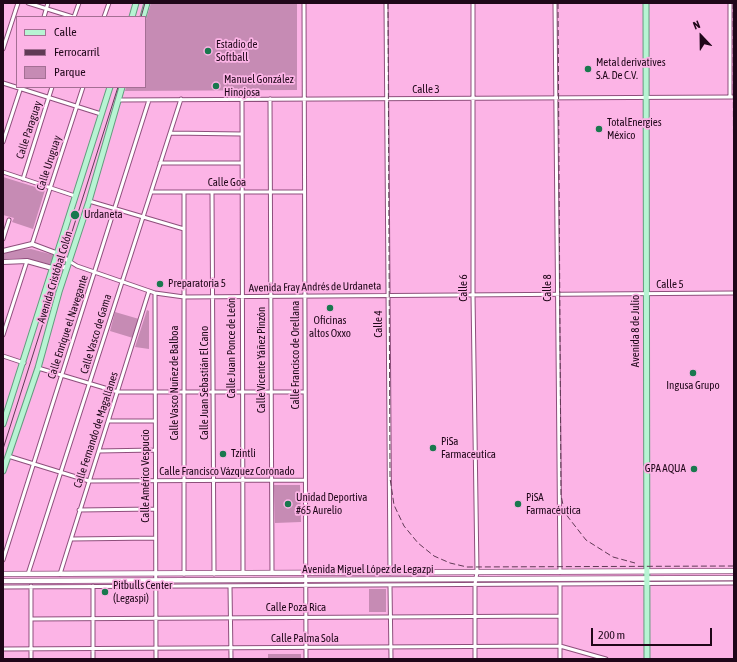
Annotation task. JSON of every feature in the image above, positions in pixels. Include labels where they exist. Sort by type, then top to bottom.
[{"type":"main road","points":[[132,16],[136,3]]},
{"type":"main road","points":[[143,16],[147,3]]},
{"type":"main road","name":"Avenida 8 de Julio","points":[[646,3],[648,659]]},
{"type":"main road","name":"Avenida Cristóbal Colón","points":[[3,424],[24,363],[56,253],[110,88]]},
{"type":"main road","name":"Avenida Cristóbal Colón","points":[[3,471],[38,368],[122,88]]},
{"type":"main road","name":"Avenida Miguel López de Legazpi","points":[[3,574],[734,571]]},
{"type":"main road","points":[[545,572],[545,579]]},
{"type":"main road","name":"Avenida Miguel López de Legazpi","points":[[3,582],[155,580],[306,582],[545,579],[647,581],[734,578]]},
{"type":"street","points":[[3,49],[18,3]]},
{"type":"street","points":[[28,3],[71,16]]},
{"type":"street","points":[[44,16],[48,3]]},
{"type":"street","points":[[74,16],[79,3]]},
{"type":"street","points":[[104,16],[109,3]]},
{"type":"street","name":"Calle Francisco de Orellana","points":[[304,3],[306,659]]},
{"type":"street","name":"Calle 4","points":[[386,3],[390,573]]},
{"type":"street","name":"Calle 6","points":[[473,3],[473,295],[477,572],[475,581],[475,659]]},
{"type":"street","name":"Calle 8","points":[[555,3],[560,572]]},
{"type":"street","points":[[730,3],[732,97]]},
{"type":"street","points":[[3,83],[16,87]]},
{"type":"street","points":[[3,142],[21,88],[101,114]]},
{"type":"street","name":"Calle Paraguay","points":[[24,178],[52,88]]},
{"type":"street","name":"Calle Uruguay","points":[[32,244],[83,88]]},
{"type":"street","name":"Calle 3","points":[[118,100],[732,97]]},
{"type":"street","name":"Calle Vasco de Gama","points":[[28,574],[181,99]]},
{"type":"street","name":"Calle Juan Ponce de León","points":[[242,99],[241,297],[243,574]]},
{"type":"street","name":"Calle Vicente Yáñez Pinzón","points":[[270,99],[272,574]]},
{"type":"street","name":"Calle Enrique el Navegante","points":[[3,560],[149,100]]},
{"type":"street","points":[[170,133],[242,134]]},
{"type":"street","points":[[160,162],[242,162]]},
{"type":"street","points":[[3,172],[75,196]]},
{"type":"street","name":"Calle Goa","points":[[151,192],[304,192]]},
{"type":"street","name":"Calle Vasco Nuñez de Balboa","points":[[184,192],[184,574]]},
{"type":"street","name":"Calle Juan Sebastián El Cano","points":[[212,192],[214,574]]},
{"type":"street","points":[[89,201],[184,230]]},
{"type":"street","points":[[3,239],[10,220]]},
{"type":"street","points":[[3,250],[32,244]]},
{"type":"street","name":"Avenida Fray Andrés de Urdaneta","points":[[32,244],[56,253],[68,264],[155,293],[184,297],[557,294]]},
{"type":"street","points":[[3,262],[27,261],[52,268],[68,264]]},
{"type":"street","points":[[3,335],[27,261]]},
{"type":"street","name":"Calle Fernando de Magallanes","points":[[60,574],[149,291]]},
{"type":"street","name":"Calle Américo Vespucio","points":[[155,293],[156,659]]},
{"type":"street","name":"Calle 5","points":[[557,294],[734,293]]},
{"type":"street","points":[[3,356],[24,363]]},
{"type":"street","points":[[38,368],[118,392],[305,392]]},
{"type":"street","points":[[109,421],[155,421]]},
{"type":"street","points":[[99,451],[155,450]]},
{"type":"street","name":"Calle Francisco Vázquez Coronado","points":[[8,456],[89,481],[306,480]]},
{"type":"street","points":[[79,510],[155,509]]},
{"type":"street","points":[[71,539],[155,538]]},
{"type":"street","name":"Avenida Miguel López de Legazpi","points":[[3,587],[230,586],[306,582],[390,585],[475,581],[560,584],[647,581],[734,583]]},
{"type":"street","points":[[560,584],[560,659]]},
{"type":"street","points":[[390,585],[391,659]]},
{"type":"street","points":[[31,586],[31,659]]},
{"type":"street","points":[[93,586],[93,659]]},
{"type":"street","points":[[230,586],[230,659]]},
{"type":"street","name":"Calle Poza Rica","points":[[31,619],[155,617],[560,616]]},
{"type":"street","name":"Calle Palma Sola","points":[[3,649],[475,648],[560,646],[606,659]]},
{"type":"green space","points":[[151,3],[297,3],[297,90],[125,91],[126,88],[146,88],[146,20]]},
{"type":"green space","points":[[3,177],[45,190],[33,229],[12,222],[14,218],[3,215]]},
{"type":"green space","points":[[31,249],[54,255],[50,265],[21,258],[3,259],[3,254],[17,250]]},
{"type":"green space","points":[[147,310],[149,311],[149,349],[135,347]]},
{"type":"green space","points":[[115,312],[139,319],[133,338],[110,331]]},
{"type":"green space","name":"Unidad Deportiva #65 Aurelio","points":[[274,485],[300,485],[301,522],[275,523]]},
{"type":"green space","points":[[369,589],[386,589],[386,612],[369,612]]},
{"type":"green space","points":[[268,654],[301,654],[301,659],[268,659]]},
{"type":"tram line","points":[[141,16],[145,3]]},
{"type":"tram line","points":[[3,449],[118,88]]},
{"type":"railway","points":[[388,3],[390,478],[394,505],[404,526],[418,543],[434,556],[450,563],[467,567],[734,566]]},
{"type":"railway","points":[[558,3],[561,495],[564,510],[586,540],[613,557],[635,563]]},
{"type":"railway","points":[[733,3],[734,275]]},
{"type":"railway","points":[[734,480],[734,496]]},
{"type":"place","name":"Estadio de Softball","points":[[208,51]]},
{"type":"place","name":"Metal derivatives S.A. De C.V.","points":[[588,69]]},
{"type":"place","name":"Manuel González Hinojosa","points":[[216,86]]},
{"type":"place","name":"TotalEnergies México","points":[[599,129]]},
{"type":"place","name":"Urdaneta","points":[[75,215]]},
{"type":"place","name":"Preparatoria 5","points":[[160,284]]},
{"type":"place","name":"Oficinas altos Oxxo","points":[[330,308]]},
{"type":"place","name":"Ingusa Grupo","points":[[693,373]]},
{"type":"place","name":"PiSa Farmaceutica","points":[[433,448]]},
{"type":"place","name":"Tzintli","points":[[223,454]]},
{"type":"place","name":"GPA AQUA","points":[[694,469]]},
{"type":"place","name":"Unidad Deportiva #65 Aurelio","points":[[288,504]]},
{"type":"place","name":"PiSA Farmacéutica","points":[[518,504]]},
{"type":"place","name":"Pitbulls Center (Legaspi)","points":[[105,592]]}]
